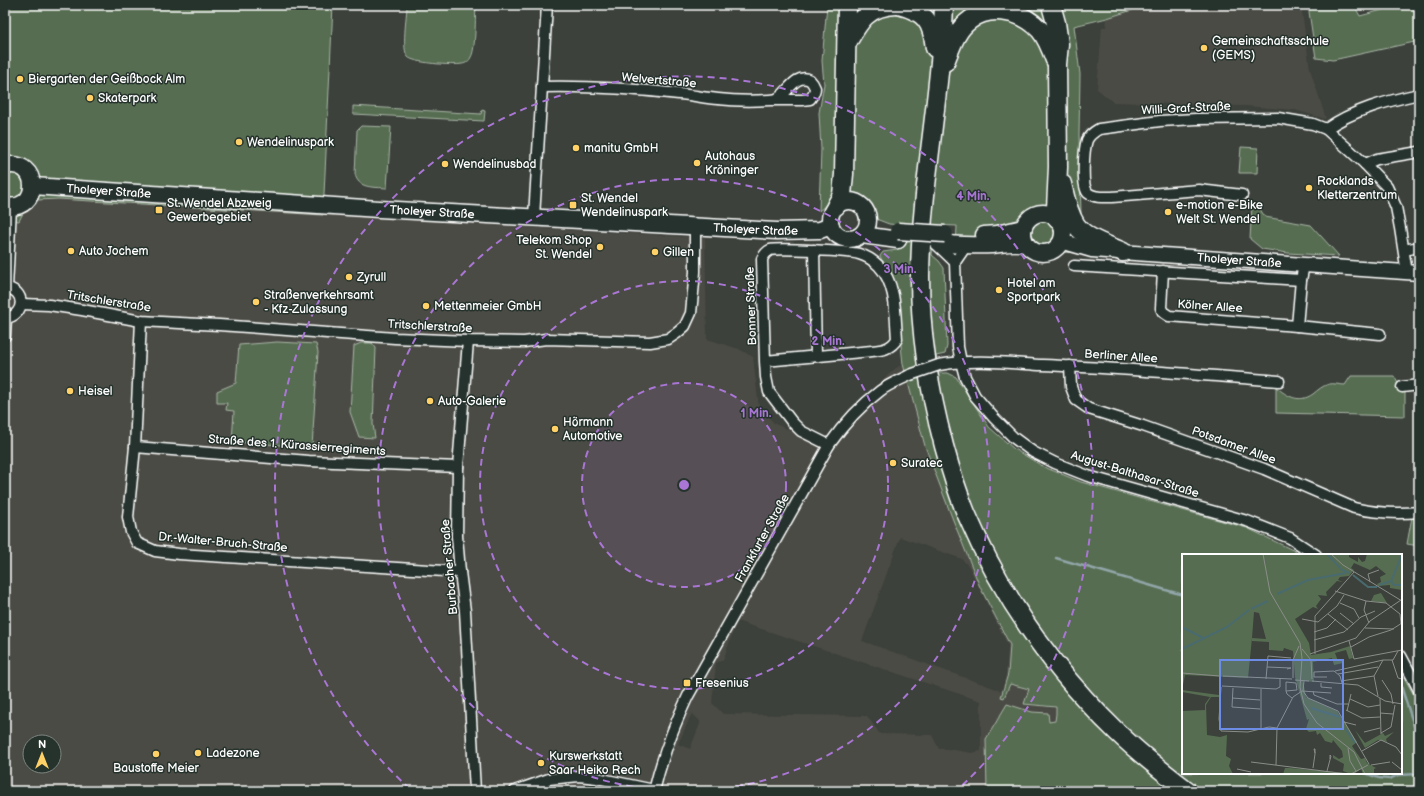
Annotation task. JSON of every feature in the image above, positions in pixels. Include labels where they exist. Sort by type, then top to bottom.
[{"type":"highway","points":[[836,206],[842,195],[844,174],[848,5]]},
{"type":"highway","points":[[847,44],[863,18],[873,10],[886,6],[897,5],[909,8],[922,15],[930,25],[934,36],[939,77]]},
{"type":"highway","points":[[944,5],[939,77],[924,200],[920,274],[921,317],[925,357],[935,411],[949,462],[965,512],[991,565],[1014,606],[1045,651],[1076,689],[1118,733],[1188,791]]},
{"type":"highway","points":[[1051,5],[1056,22],[1059,44],[1057,64],[1058,167],[1056,192],[1051,216]]},
{"type":"highway","points":[[939,77],[954,40],[962,27],[970,20],[981,14],[993,11],[1015,14],[1029,21],[1040,30],[1050,45],[1057,64]]},
{"type":"highway","points":[[1058,167],[1070,213],[1076,225],[1086,235],[1123,252]]},
{"type":"highway","points":[[844,174],[849,194],[855,202]]},
{"type":"main road","points":[[5,166],[15,165],[26,170],[30,175],[33,186],[31,193],[24,203],[18,206],[8,206]]},
{"type":"main road","name":"Tholeyer Straße","points":[[33,186],[372,209],[777,231],[820,230],[831,226]]},
{"type":"main road","points":[[868,217],[866,230],[862,235],[851,240],[838,237],[830,222],[831,213],[836,206],[842,202],[855,202],[864,208],[872,223],[898,235]]},
{"type":"main road","points":[[862,235],[898,235],[941,240],[966,246],[994,245],[1014,242],[1026,244],[1036,252],[1048,252],[1053,250],[1061,241],[1062,229],[1051,216],[1037,214],[1026,222],[1023,236],[1026,244]]},
{"type":"main road","points":[[941,240],[973,235],[997,234],[1024,228]]},
{"type":"main road","name":"Tholeyer Straße","points":[[1061,241],[1092,250],[1249,260],[1413,273]]},
{"type":"street","points":[[534,217],[547,5]]},
{"type":"street","name":"Welvertstraße","points":[[542,87],[564,86],[604,88],[719,99],[774,100]]},
{"type":"street","points":[[1326,130],[1351,115],[1374,106],[1419,94]]},
{"type":"street","name":"Willi-Graf-Straße","points":[[1242,195],[1199,190],[1112,197],[1099,197],[1089,194],[1085,188],[1083,178],[1087,140],[1091,134],[1099,130],[1160,121],[1278,118],[1313,124],[1326,130],[1365,164],[1387,187],[1396,207],[1404,250],[1413,273]]},
{"type":"street","points":[[1365,164],[1377,159],[1419,152]]},
{"type":"street","points":[[5,336],[5,318],[18,312],[21,304],[16,292],[6,288],[8,206]]},
{"type":"street","name":"Tritschlerstraße","points":[[21,304],[49,305],[141,321],[387,337],[468,341],[524,342],[546,339],[650,342],[668,338],[678,333],[685,326],[691,313],[695,272],[695,226]]},
{"type":"street","points":[[941,240],[955,262],[966,246]]},
{"type":"street","points":[[1404,250],[1419,247]]},
{"type":"street","name":"Bonner Straße","points":[[765,361],[884,350],[894,344],[897,339],[892,288],[888,277],[879,266],[868,258],[857,253],[777,249],[769,250],[764,254],[762,259],[765,361],[769,392],[792,422],[801,431],[829,445]]},
{"type":"street","points":[[814,250],[816,356]]},
{"type":"street","name":"August-Balthasar-Straße","points":[[955,262],[958,347],[965,377],[975,396],[1014,438],[1033,452],[1055,463],[1088,476],[1247,521],[1290,538],[1314,554]]},
{"type":"street","points":[[1297,326],[1301,280],[1304,265]]},
{"type":"street","points":[[1074,266],[1301,280]]},
{"type":"street","name":"Kölner Allee","points":[[1163,271],[1161,308],[1163,312],[1169,316],[1380,334]]},
{"type":"street","name":"Dr.-Walter-Bruch-Straße","points":[[141,321],[135,447],[128,517],[131,532],[138,543],[155,551],[179,554],[460,572]]},
{"type":"street","name":"Burbacher Straße","points":[[468,341],[458,467],[457,536],[465,611],[475,791]]},
{"type":"street","name":"Frankfurter Straße","points":[[654,791],[665,751],[688,696],[829,445],[840,429],[880,390],[910,375],[939,364],[961,362]]},
{"type":"street","name":"Berliner Allee","points":[[961,362],[1070,366],[1279,381]]},
{"type":"street","name":"Potsdamer Allee","points":[[1070,366],[1071,387],[1076,400],[1089,409],[1143,426],[1264,469],[1354,508],[1366,511],[1419,512]]},
{"type":"street","points":[[1402,387],[1419,385]]},
{"type":"street","name":"Straße des 1. Kürassierregiments","points":[[135,447],[309,461],[458,467]]},
{"type":"street","points":[[1402,658],[1419,690]]},
{"type":"street","points":[[515,791],[549,779],[579,776],[597,778],[654,791]]},
{"type":"shaded area","name":"Gemeinschaftsschule (GEMS)","points":[[1131,5],[1301,5],[1310,69],[1326,119],[1295,110],[1246,106],[1113,102],[1097,89],[1102,27],[1106,27],[1107,18]]},
{"type":"shaded area","points":[[58,199],[705,238],[707,339],[739,349],[753,357],[759,408],[775,424],[826,445],[837,427],[854,405],[896,368],[903,364],[925,446],[953,520],[980,587],[1010,645],[1008,674],[1001,697],[1005,698],[1009,683],[1029,689],[1024,704],[1056,707],[1146,791],[5,791],[5,219],[19,221],[23,213],[37,200]],"holes":[[[900,537],[962,559],[969,567],[1008,646],[1006,674],[1002,691],[862,641]],[[737,621],[981,701],[981,751],[972,753],[939,749],[932,735],[880,734],[867,716],[723,714],[712,703],[716,663],[723,660]],[[692,713],[700,721],[700,724],[690,749],[678,744]]]},
{"type":"green space","points":[[5,5],[333,5],[323,215],[58,199],[37,200],[23,213],[19,221],[5,219]]},
{"type":"green space","points":[[407,5],[476,5],[474,47],[469,61],[457,65],[417,61],[408,57],[405,47]]},
{"type":"green space","points":[[827,5],[1148,5],[1107,18],[1074,26],[1080,74],[1079,135],[1082,253],[956,248],[957,226],[934,225],[932,255],[944,268],[947,346],[945,354],[936,356],[940,373],[948,373],[956,377],[989,427],[1014,449],[1044,467],[1081,482],[1247,528],[1301,554],[1182,554],[1182,774],[1402,774],[1402,674],[1419,704],[1419,791],[987,791],[986,739],[1007,704],[1032,712],[1048,713],[1049,722],[1055,721],[1056,707],[1024,704],[1029,689],[1010,684],[1004,698],[1001,697],[1008,674],[1010,645],[980,587],[953,520],[925,446],[903,364],[895,289],[880,256],[883,252],[897,250],[899,225],[889,224],[876,219],[870,208],[863,200],[847,196],[834,198],[819,211],[821,149],[819,113],[824,84],[822,61]]},
{"type":"green space","points":[[1308,5],[1354,5],[1360,16],[1401,5],[1415,5],[1419,26],[1419,41],[1333,60],[1316,58]]},
{"type":"green space","points":[[353,106],[481,114],[482,110],[485,111],[484,121],[353,114]]},
{"type":"green space","points":[[361,126],[391,127],[387,188],[363,185],[357,179],[355,174],[357,130]]},
{"type":"green space","points":[[1241,147],[1258,148],[1257,173],[1239,173]]},
{"type":"green space","points":[[1252,204],[1258,206],[1265,217],[1311,225],[1339,256],[1288,253],[1262,249],[1250,239]]},
{"type":"green space","points":[[277,342],[316,344],[318,352],[312,447],[232,442],[234,411],[226,410],[227,403],[217,403],[217,391],[236,383],[239,345]]},
{"type":"green space","points":[[361,343],[372,343],[376,348],[373,424],[375,438],[359,437],[350,412],[354,346]]},
{"type":"green space","points":[[1351,376],[1394,376],[1400,387],[1405,390],[1405,416],[1276,413],[1276,387],[1289,396],[1298,399],[1308,397],[1329,384],[1345,385]]},
{"type":"green space","points":[[1412,517],[1419,517],[1419,546],[1407,544]]},
{"type":"waterway","points":[[1056,558],[1182,595]]},
{"type":"waterway","points":[[1402,689],[1419,741]]},
{"type":"waterway","points":[[1368,774],[1379,778],[1389,779],[1398,775],[1419,774]]},
{"type":"place","name":"Gemeinschaftsschule (GEMS)","points":[[1204,48]]},
{"type":"place","name":"Biergarten der Geißbock Alm","points":[[20,79]]},
{"type":"place","name":"Skaterpark","points":[[90,98]]},
{"type":"place","name":"Wendelinuspark","points":[[239,142]]},
{"type":"place","name":"manitu GmbH","points":[[576,148]]},
{"type":"place","name":"Autohaus Kröninger","points":[[697,163]]},
{"type":"place","name":"Wendelinusbad","points":[[445,164]]},
{"type":"place","name":"Rocklands Kletterzentrum","points":[[1309,188]]},
{"type":"place","name":"St. Wendel Wendelinuspark","points":[[573,205]]},
{"type":"place","name":"St. Wendel Abzweig Gewerbegebiet","points":[[159,210]]},
{"type":"place","name":"e-motion e-Bike Welt St. Wendel","points":[[1168,212]]},
{"type":"place","name":"Telekom Shop St. Wendel","points":[[600,247]]},
{"type":"place","name":"Auto Jochem","points":[[71,251]]},
{"type":"place","name":"Gillen","points":[[655,252]]},
{"type":"place","name":"Zyrull","points":[[349,277]]},
{"type":"place","name":"Hotel am Sportpark","points":[[999,290]]},
{"type":"place","name":"Straßenverkehrsamt - Kfz-Zulassung","points":[[256,302]]},
{"type":"place","name":"Mettenmeier GmbH","points":[[426,306]]},
{"type":"place","name":"Heisel","points":[[70,391]]},
{"type":"place","name":"Auto-Galerie","points":[[430,401]]},
{"type":"place","name":"Hörmann Automotive","points":[[555,429]]},
{"type":"place","name":"Suratec","points":[[893,463]]},
{"type":"place","name":"Fresenius","points":[[687,683]]},
{"type":"place","name":"Ladezone","points":[[198,753]]},
{"type":"place","name":"Baustoffe Meier","points":[[156,754]]},
{"type":"place","name":"Kurswerkstatt Saar Heiko Rech","points":[[541,763]]}]
